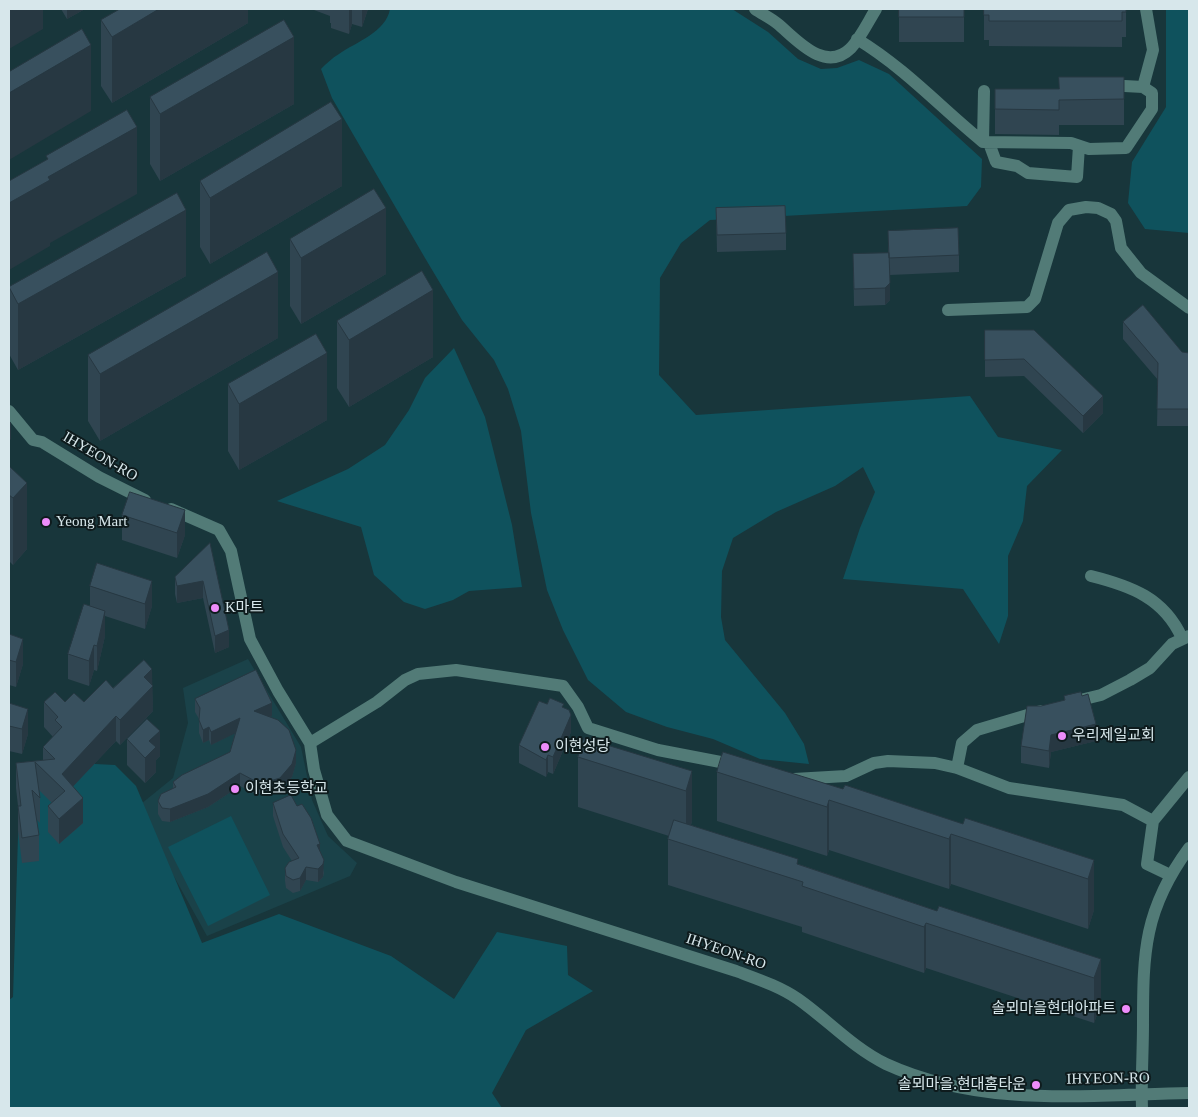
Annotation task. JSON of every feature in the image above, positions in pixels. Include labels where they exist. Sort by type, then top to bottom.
[{"type":"street","points":[[755,9],[777,24],[806,50],[817,55],[840,55],[850,49],[876,9]]},
{"type":"street","points":[[1143,88],[1153,50],[1146,9]]},
{"type":"street","points":[[859,36],[908,74],[952,117],[986,142],[1071,143],[1089,149],[1126,148],[1152,109],[1152,93],[1143,88],[1090,84]]},
{"type":"street","points":[[984,91],[986,142],[996,162],[1017,166],[1028,173],[1077,177],[1079,146]]},
{"type":"street","points":[[948,310],[1027,307],[1035,299],[1058,223],[1069,210],[1086,207],[1098,208],[1111,214],[1116,221],[1121,248],[1141,273],[1189,308]]},
{"type":"street","name":"IHYEON-RO","points":[[9,410],[33,440],[42,442],[138,497],[219,530],[230,551],[250,639],[278,691],[310,743],[314,770],[326,815],[347,841],[456,882],[736,971],[768,983],[799,1000],[834,1029],[872,1056],[921,1077],[956,1087],[1000,1095],[1049,1097],[1189,1093]]},
{"type":"street","points":[[957,768],[962,743],[978,730],[1101,695],[1150,668],[1172,644],[1186,637],[1170,616],[1145,596],[1128,586],[1091,576]]},
{"type":"street","points":[[310,743],[377,702],[405,680],[418,674],[456,670],[562,686],[578,707],[588,728],[658,750],[734,764],[748,771]]},
{"type":"street","points":[[782,779],[846,776],[874,764],[888,761],[935,764],[957,768],[1009,788],[1123,805],[1154,820]]},
{"type":"street","points":[[1170,874],[1147,864],[1154,820],[1189,777]]},
{"type":"street","points":[[1142,1108],[1145,950],[1153,914],[1170,874],[1189,848]]},
{"type":"shaded area","points":[[390,9],[732,9],[768,32],[798,59],[821,69],[837,68],[859,60],[889,74],[982,159],[981,187],[967,206],[710,220],[681,243],[660,278],[659,375],[696,415],[970,396],[998,437],[1062,450],[1027,486],[1023,521],[1008,556],[1008,616],[999,644],[963,589],[843,579],[860,528],[875,492],[863,467],[835,486],[776,512],[733,538],[722,571],[721,617],[725,640],[785,713],[804,744],[809,764],[760,759],[713,739],[667,727],[626,712],[588,680],[563,630],[547,590],[531,513],[521,431],[508,389],[494,360],[462,320],[425,258],[332,98],[321,69],[336,56],[377,30],[383,24]]},
{"type":"shaded area","points":[[1166,9],[1189,9],[1189,233],[1145,229],[1128,203],[1132,162],[1166,107]]},
{"type":"shaded area","points":[[454,348],[485,417],[512,525],[522,587],[469,591],[453,600],[425,609],[404,602],[374,575],[361,527],[277,501],[348,469],[385,445],[409,410],[425,378]]},
{"type":"shaded area","name":"이현초등학교","points":[[248,659],[301,747],[312,800],[328,836],[357,863],[350,876],[207,936],[136,808],[173,778],[188,723],[183,688]]},
{"type":"shaded area","points":[[55,762],[115,765],[136,786],[202,943],[279,914],[391,956],[454,999],[497,932],[567,946],[568,975],[593,991],[526,1030],[492,1093],[502,1108],[9,1108],[9,1000],[13,997],[20,772]]},
{"type":"shaded area","points":[[231,816],[270,895],[208,926],[168,847]]},
{"type":"building","points":[[120,9],[159,9],[112,37],[101,20]]},
{"type":"building","points":[[899,9],[964,9],[964,17],[899,17]]},
{"type":"building","points":[[984,9],[1126,9],[1126,12],[1122,12],[1122,21],[989,21],[989,15],[984,15]]},
{"type":"building","points":[[284,20],[294,37],[160,114],[150,97]]},
{"type":"building","points":[[82,29],[91,45],[9,93],[9,72]]},
{"type":"building","points":[[1059,77],[1124,77],[1124,99],[1059,100],[1059,110],[995,109],[995,89],[1059,89]]},
{"type":"building","points":[[331,102],[342,119],[210,198],[200,181]]},
{"type":"building","points":[[127,110],[137,127],[48,177],[50,180],[9,203],[9,181],[48,159],[46,156]]},
{"type":"building","points":[[374,189],[386,208],[301,258],[290,239]]},
{"type":"building","points":[[177,193],[186,210],[18,304],[9,287]]},
{"type":"building","points":[[785,206],[786,233],[717,235],[716,208]]},
{"type":"building","points":[[958,228],[959,255],[889,258],[888,231]]},
{"type":"building","points":[[267,252],[278,272],[100,374],[88,355]]},
{"type":"building","points":[[889,253],[890,283],[885,288],[854,289],[853,254]]},
{"type":"building","points":[[422,271],[433,290],[349,340],[337,321]]},
{"type":"building","points":[[1143,305],[1182,352],[1189,353],[1189,409],[1157,409],[1158,363],[1123,322]]},
{"type":"building","points":[[985,330],[1034,330],[1103,396],[1083,416],[1024,359],[985,360]]},
{"type":"building","points":[[316,334],[327,353],[239,404],[228,384]]},
{"type":"building","points":[[9,466],[27,483],[13,498],[9,495]]},
{"type":"building","points":[[130,492],[185,510],[177,533],[122,515]]},
{"type":"building","points":[[210,543],[229,630],[215,636],[203,581],[177,586],[175,577]]},
{"type":"building","points":[[97,563],[152,581],[145,604],[90,586]]},
{"type":"building","points":[[84,604],[105,611],[97,646],[94,645],[89,661],[68,654]]},
{"type":"building","points":[[9,634],[23,639],[16,662],[9,660]]},
{"type":"building","points":[[144,660],[152,669],[144,677],[153,686],[120,720],[116,716],[62,774],[83,798],[59,819],[48,806],[65,791],[35,762],[40,798],[32,790],[39,835],[22,838],[18,806],[21,806],[16,763],[55,759],[43,747],[62,727],[55,720],[58,717],[44,702],[55,692],[65,702],[74,693],[84,702],[106,680],[113,688]]},
{"type":"building","points":[[256,670],[272,703],[254,711],[278,720],[289,730],[296,750],[292,764],[280,778],[270,781],[255,781],[240,773],[208,794],[170,809],[162,808],[158,801],[161,794],[176,787],[173,782],[182,775],[230,752],[240,718],[211,732],[209,727],[203,730],[199,720],[200,708],[195,699]]},
{"type":"building","points":[[1081,692],[1082,696],[1088,694],[1096,724],[1051,735],[1049,751],[1021,746],[1027,706],[1041,706],[1065,700],[1064,696]]},
{"type":"building","points":[[550,698],[564,704],[562,707],[569,710],[571,715],[553,757],[548,755],[546,760],[519,745],[539,701],[547,704]]},
{"type":"building","points":[[9,703],[28,709],[22,729],[9,726]]},
{"type":"building","points":[[147,719],[160,731],[149,741],[156,747],[145,758],[127,739]]},
{"type":"building","points":[[584,738],[692,771],[686,791],[578,757]]},
{"type":"building","points":[[723,752],[843,789],[845,785],[963,824],[965,818],[1094,860],[1088,879],[951,834],[949,839],[829,800],[827,807],[717,772]]},
{"type":"building","points":[[291,795],[297,806],[302,804],[311,818],[320,844],[317,845],[324,860],[318,869],[306,867],[300,878],[293,880],[286,876],[285,868],[289,862],[299,858],[283,834],[273,803]]},
{"type":"building","points":[[674,820],[798,859],[797,864],[937,911],[939,906],[1101,959],[1094,978],[926,923],[924,927],[802,886],[803,882],[668,839]]},
{"type":"place","name":"Yeong Mart","points":[[46,522]]},
{"type":"place","name":"K마트","points":[[215,608]]},
{"type":"place","name":"우리제일교회","points":[[1062,736]]},
{"type":"place","name":"이현성당","points":[[545,747]]},
{"type":"place","name":"이현초등학교","points":[[235,789]]},
{"type":"place","name":"솔뫼마을현대아파트","points":[[1126,1009]]},
{"type":"place","name":"솔뫼마을.현대홈타운","points":[[1036,1085]]}]
